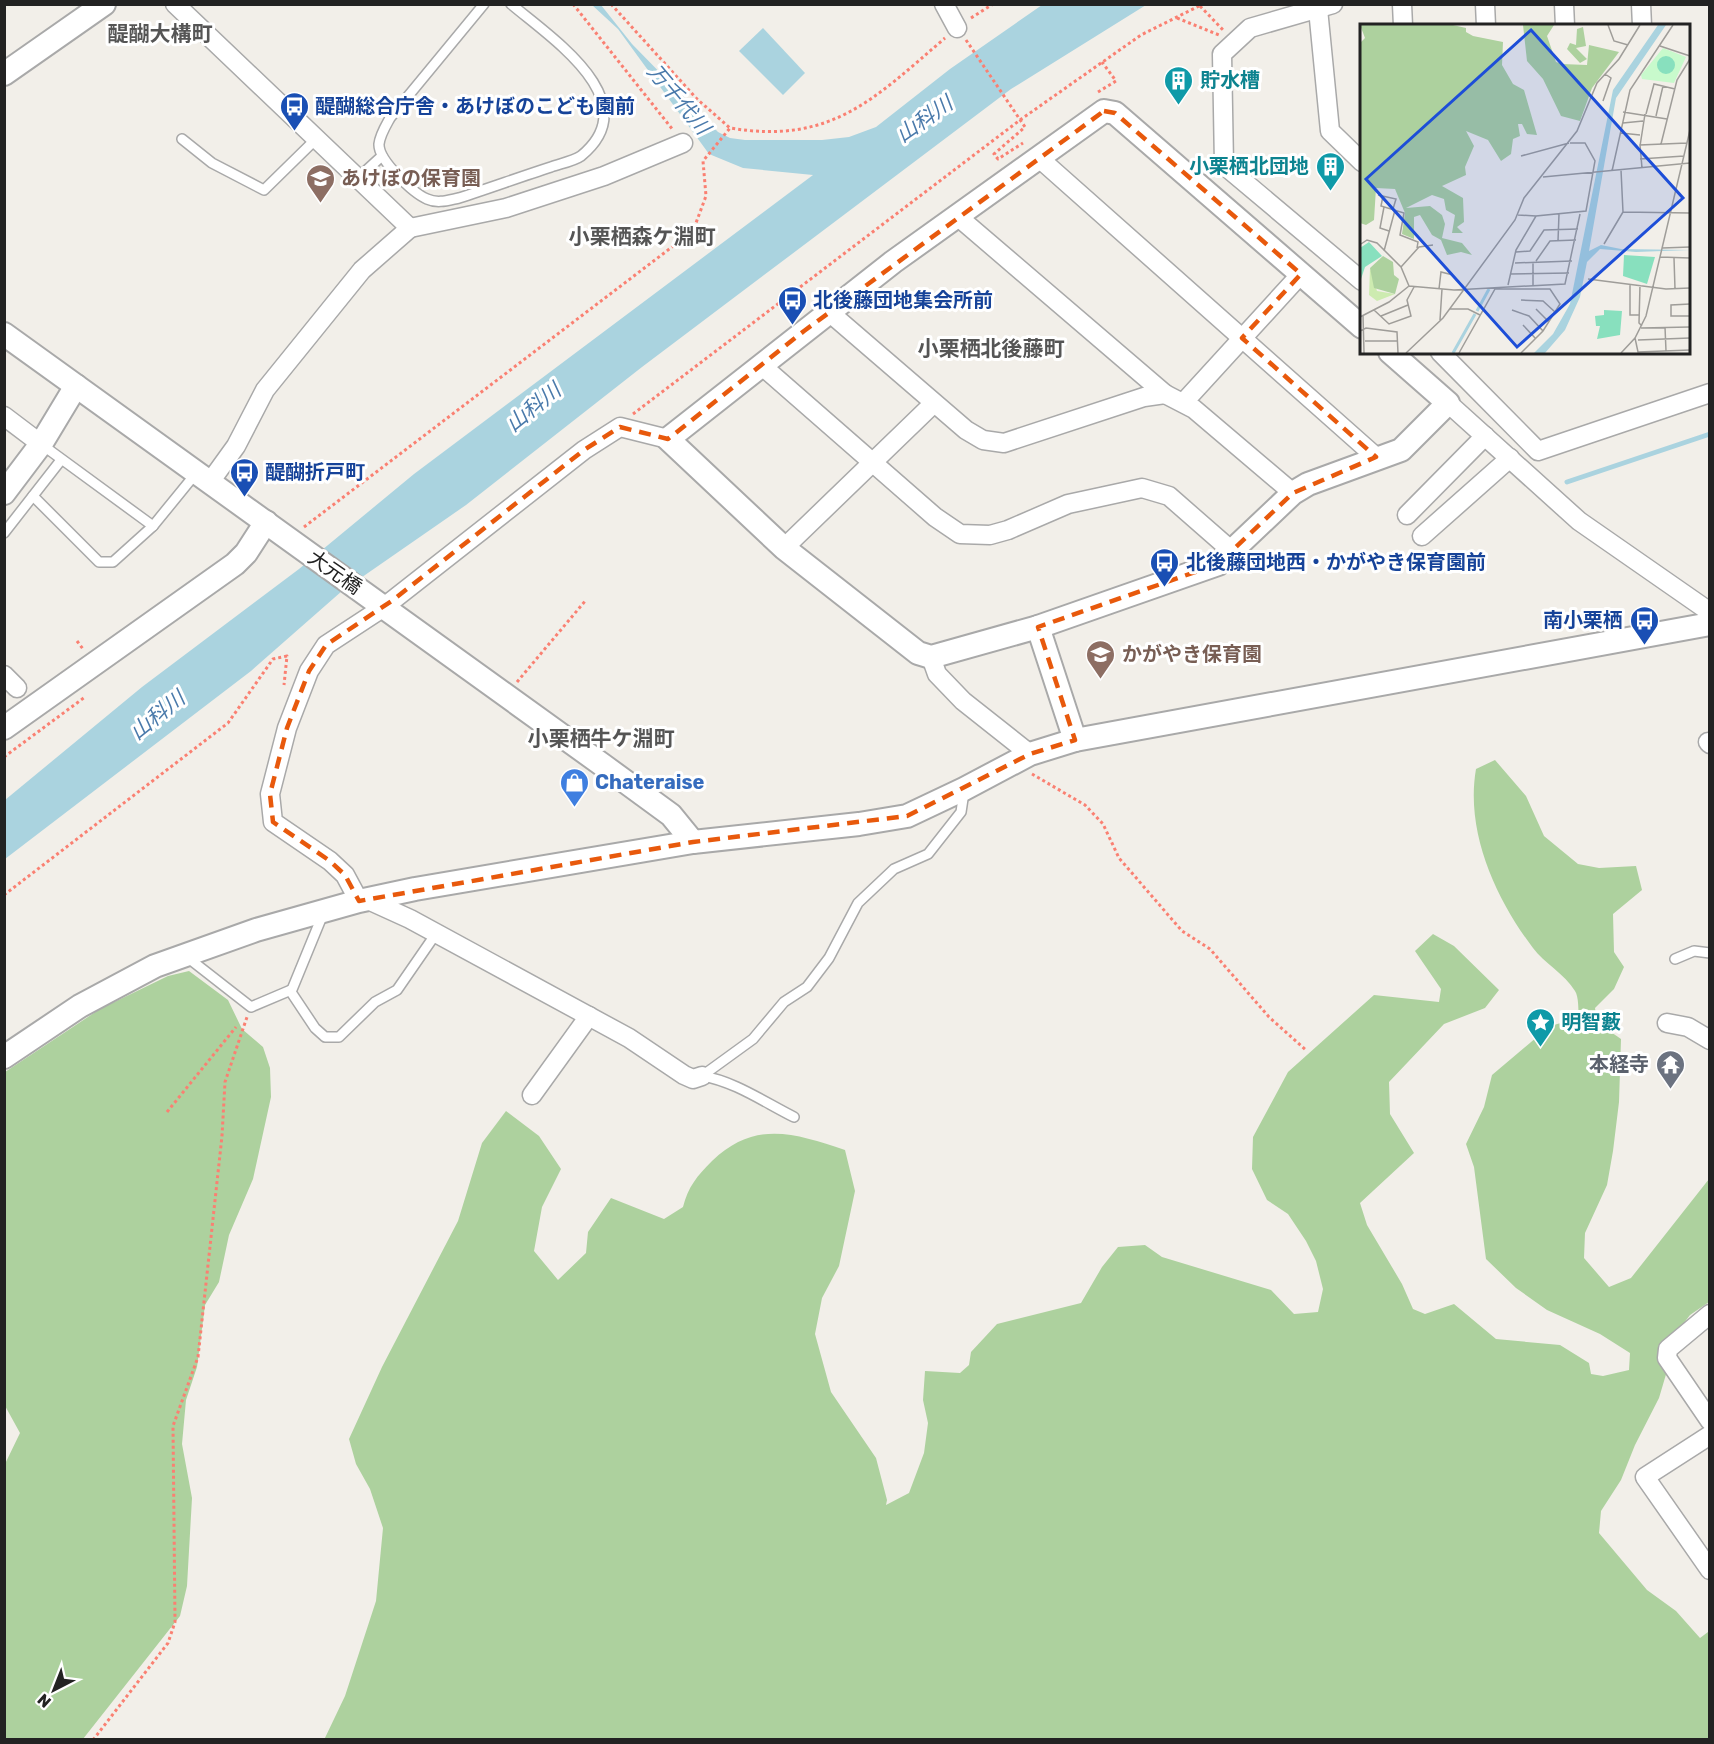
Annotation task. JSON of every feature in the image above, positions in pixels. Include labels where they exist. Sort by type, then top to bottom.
[{"type":"street","points":[[4,74],[104,4]]},
{"type":"street","points":[[175,4],[410,228]]},
{"type":"street","points":[[944,4],[960,31]]},
{"type":"street","points":[[1402,4],[1403,24]]},
{"type":"street","points":[[1485,4],[1486,24]]},
{"type":"street","points":[[1564,4],[1565,24]]},
{"type":"street","points":[[1641,4],[1642,24]]},
{"type":"street","points":[[1360,160],[1330,131],[1326,7],[1250,28],[1229,37],[1222,54],[1224,165],[1360,279]]},
{"type":"street","points":[[668,439],[956,215],[1104,111],[1115,114],[1360,325]]},
{"type":"street","points":[[203,477],[236,446],[265,390],[362,270],[410,228],[506,208],[604,176],[683,143]]},
{"type":"street","points":[[1039,158],[1376,457]]},
{"type":"street","points":[[956,215],[1165,394],[1184,402],[1293,494]]},
{"type":"street","points":[[1184,402],[1300,274]]},
{"type":"street","points":[[829,312],[933,404],[966,430],[983,440],[1004,443],[1144,397],[1165,394]]},
{"type":"street","name":"大元橋","points":[[4,334],[671,815],[693,842]]},
{"type":"street","points":[[1392,354],[1579,521],[1707,610],[1710,616]]},
{"type":"street","points":[[1442,354],[1538,451],[1710,393]]},
{"type":"street","points":[[761,365],[942,522],[960,534],[990,535],[1008,530],[1068,504],[1143,488],[1169,496],[1233,552]]},
{"type":"street","points":[[4,493],[40,444],[76,386]]},
{"type":"street","points":[[702,1076],[693,1079],[684,1075],[629,1038],[589,1016],[363,900],[345,875],[330,861],[273,822],[270,794],[287,728],[309,671],[326,645],[584,450],[620,427],[668,439],[784,548],[918,653],[931,657],[1038,627],[1218,564],[1293,494],[1308,484],[1376,457],[1401,450],[1448,402]]},
{"type":"street","points":[[784,548],[933,404]]},
{"type":"street","points":[[4,416],[40,444]]},
{"type":"street","points":[[1407,515],[1485,436]]},
{"type":"street","points":[[1422,536],[1509,458]]},
{"type":"street","points":[[4,728],[235,564],[246,553],[266,522]]},
{"type":"street","points":[[4,1057],[80,1006],[155,966],[256,930],[363,900],[693,842],[859,824],[907,816],[1022,758],[1075,740],[1710,624]]},
{"type":"street","points":[[1038,627],[1075,740]]},
{"type":"street","points":[[931,657],[937,674],[1022,758]]},
{"type":"street","points":[[532,1095],[589,1016]]},
{"type":"street","points":[[1666,1023],[1688,1027],[1710,1040]]},
{"type":"street","points":[[1707,1561],[1645,1477],[1709,1423],[1667,1358],[1668,1349],[1710,1314]]},
{"type":"lane","points":[[484,4],[390,118],[379,146],[382,156],[392,169],[427,199],[440,202],[459,198],[580,157],[597,136],[606,119],[604,104],[576,60],[511,4]]},
{"type":"lane","points":[[182,139],[212,163],[264,190],[316,139]]},
{"type":"lane","points":[[358,178],[382,156]]},
{"type":"lane","points":[[40,444],[153,526]]},
{"type":"lane","points":[[4,532],[61,460]]},
{"type":"lane","points":[[33,496],[99,562],[113,562],[203,477]]},
{"type":"lane","points":[[702,1076],[753,1039],[784,1002],[807,987],[829,958],[858,903],[894,869],[928,854],[961,812],[964,789]]},
{"type":"lane","points":[[185,956],[251,1007],[291,990],[324,911]]},
{"type":"lane","points":[[291,990],[315,1028],[325,1037],[339,1037],[375,1002],[397,990],[435,935]]},
{"type":"lane","points":[[1675,959],[1694,951],[1710,953]]},
{"type":"lane","points":[[702,1076],[724,1079],[794,1117]]},
{"type":"path","points":[[573,4],[611,49],[683,143]]},
{"type":"path","points":[[611,4],[728,130],[770,132],[826,125],[877,96],[993,4]]},
{"type":"path","points":[[620,427],[631,415],[1020,120],[1141,35],[1202,5],[1207,16],[1229,37]]},
{"type":"path","points":[[1177,18],[1229,37]]},
{"type":"path","points":[[960,31],[1024,127],[994,154],[998,159],[1029,139],[1039,158]]},
{"type":"path","points":[[1102,63],[1116,81],[1095,93],[1104,111]]},
{"type":"path","points":[[291,541],[693,231],[706,196],[703,161],[728,130]]},
{"type":"path","points":[[507,695],[586,600]]},
{"type":"path","points":[[4,895],[228,723],[273,659],[287,656]]},
{"type":"path","points":[[4,757],[93,691]]},
{"type":"path","points":[[1022,758],[1024,772],[1085,805],[1102,824],[1119,858],[1182,931],[1210,949],[1269,1017],[1306,1050]]},
{"type":"path","points":[[93,1740],[168,1643],[175,1622],[173,1426],[198,1357],[222,1136],[225,1082],[251,1007]]},
{"type":"path","points":[[167,1112],[236,1027]]},
{"type":"highlighted area","points":[[1104,111],[1115,113],[1301,274],[1242,338],[1376,457],[1293,493],[1218,564],[1038,627],[1075,740],[1030,754],[907,816],[693,842],[359,901],[345,875],[330,861],[273,822],[270,794],[287,728],[309,671],[326,645],[393,600],[584,450],[620,427],[668,439],[804,331]]},
{"type":"green space","points":[[1495,760],[1526,796],[1544,836],[1578,864],[1599,868],[1636,866],[1642,890],[1613,914],[1614,952],[1624,967],[1614,989],[1595,1008],[1601,1022],[1621,1039],[1619,1102],[1607,1185],[1585,1233],[1584,1258],[1609,1287],[1631,1278],[1709,1179],[1709,1302],[1690,1315],[1671,1340],[1667,1371],[1659,1398],[1635,1445],[1621,1480],[1601,1511],[1599,1533],[1647,1590],[1676,1611],[1700,1638],[1708,1632],[1709,1627],[1709,1739],[324,1740],[345,1696],[376,1601],[383,1528],[370,1489],[356,1464],[349,1439],[382,1367],[458,1221],[482,1143],[506,1111],[539,1136],[561,1169],[542,1207],[534,1251],[558,1280],[586,1253],[588,1232],[611,1198],[664,1219],[683,1207],[694,1182],[712,1161],[728,1148],[760,1135],[792,1135],[845,1150],[855,1191],[839,1266],[822,1298],[815,1334],[831,1392],[876,1458],[887,1500],[886,1505],[909,1493],[924,1453],[928,1423],[923,1400],[925,1371],[960,1373],[969,1365],[971,1352],[997,1324],[1081,1303],[1102,1267],[1118,1247],[1145,1245],[1162,1257],[1271,1290],[1294,1314],[1318,1312],[1323,1289],[1316,1261],[1288,1214],[1267,1200],[1252,1169],[1253,1137],[1288,1072],[1374,995],[1439,1002],[1441,989],[1415,951],[1433,934],[1454,946],[1499,990],[1485,1008],[1444,1024],[1389,1082],[1390,1114],[1414,1153],[1360,1203],[1367,1225],[1402,1284],[1413,1309],[1425,1314],[1454,1304],[1496,1339],[1560,1345],[1589,1363],[1591,1374],[1603,1376],[1629,1370],[1630,1353],[1600,1334],[1547,1310],[1516,1288],[1486,1259],[1474,1167],[1466,1144],[1484,1107],[1492,1075],[1550,1026],[1579,1018],[1575,991],[1566,979],[1538,953],[1519,929],[1486,864],[1475,817],[1476,769]]},
{"type":"green space","points":[[189,971],[228,1000],[242,1029],[263,1047],[270,1068],[271,1097],[253,1179],[229,1235],[219,1282],[205,1305],[197,1367],[186,1400],[182,1444],[192,1498],[187,1586],[180,1616],[83,1739],[5,1739],[4,1466],[20,1433],[4,1404],[5,1072],[100,1009],[168,976]]},
{"type":"water","points":[[592,5],[601,5],[632,44],[718,132],[730,138],[745,140],[822,140],[849,137],[876,127],[950,69],[1042,5],[1146,5],[1011,89],[642,367],[466,505],[342,591],[251,671],[5,859],[5,800],[142,687],[299,569],[414,474],[813,175],[743,168],[709,154],[618,29]]},
{"type":"water","points":[[763,28],[805,73],[783,95],[739,51]]},
{"type":"waterway","points":[[1567,482],[1710,434]]},
{"type":"place","name":"貯水槽","points":[[1179,106]]},
{"type":"place","name":"醍醐総合庁舎・あけぼのこども園前","points":[[294,132]]},
{"type":"place","name":"小栗栖北団地","points":[[1330,192]]},
{"type":"place","name":"あけぼの保育園","points":[[320,204]]},
{"type":"place","name":"北後藤団地集会所前","points":[[792,326]]},
{"type":"place","name":"醍醐折戸町","points":[[244,498]]},
{"type":"place","name":"北後藤団地西・かがやき保育園前","points":[[1165,588]]},
{"type":"place","name":"南小栗栖","points":[[1644,646]]},
{"type":"place","name":"かがやき保育園","points":[[1101,680]]},
{"type":"place","name":"Chateraise","points":[[574,808]]},
{"type":"place","name":"明智藪","points":[[1540,1048]]},
{"type":"place","name":"本経寺","points":[[1670,1090]]},
{"type":"district","name":"醍醐大構町","points":[[160,33]]},
{"type":"district","name":"小栗栖森ケ淵町","points":[[642,236]]},
{"type":"district","name":"小栗栖北後藤町","points":[[991,348]]},
{"type":"district","name":"小栗栖牛ケ淵町","points":[[601,738]]},
{"type":"water label","name":"万千代川","points":[[679,99]]},
{"type":"water label","name":"山科川","points":[[924,119]]},
{"type":"water label","name":"山科川","points":[[533,407]]},
{"type":"water label","name":"山科川","points":[[157,715]]}]
